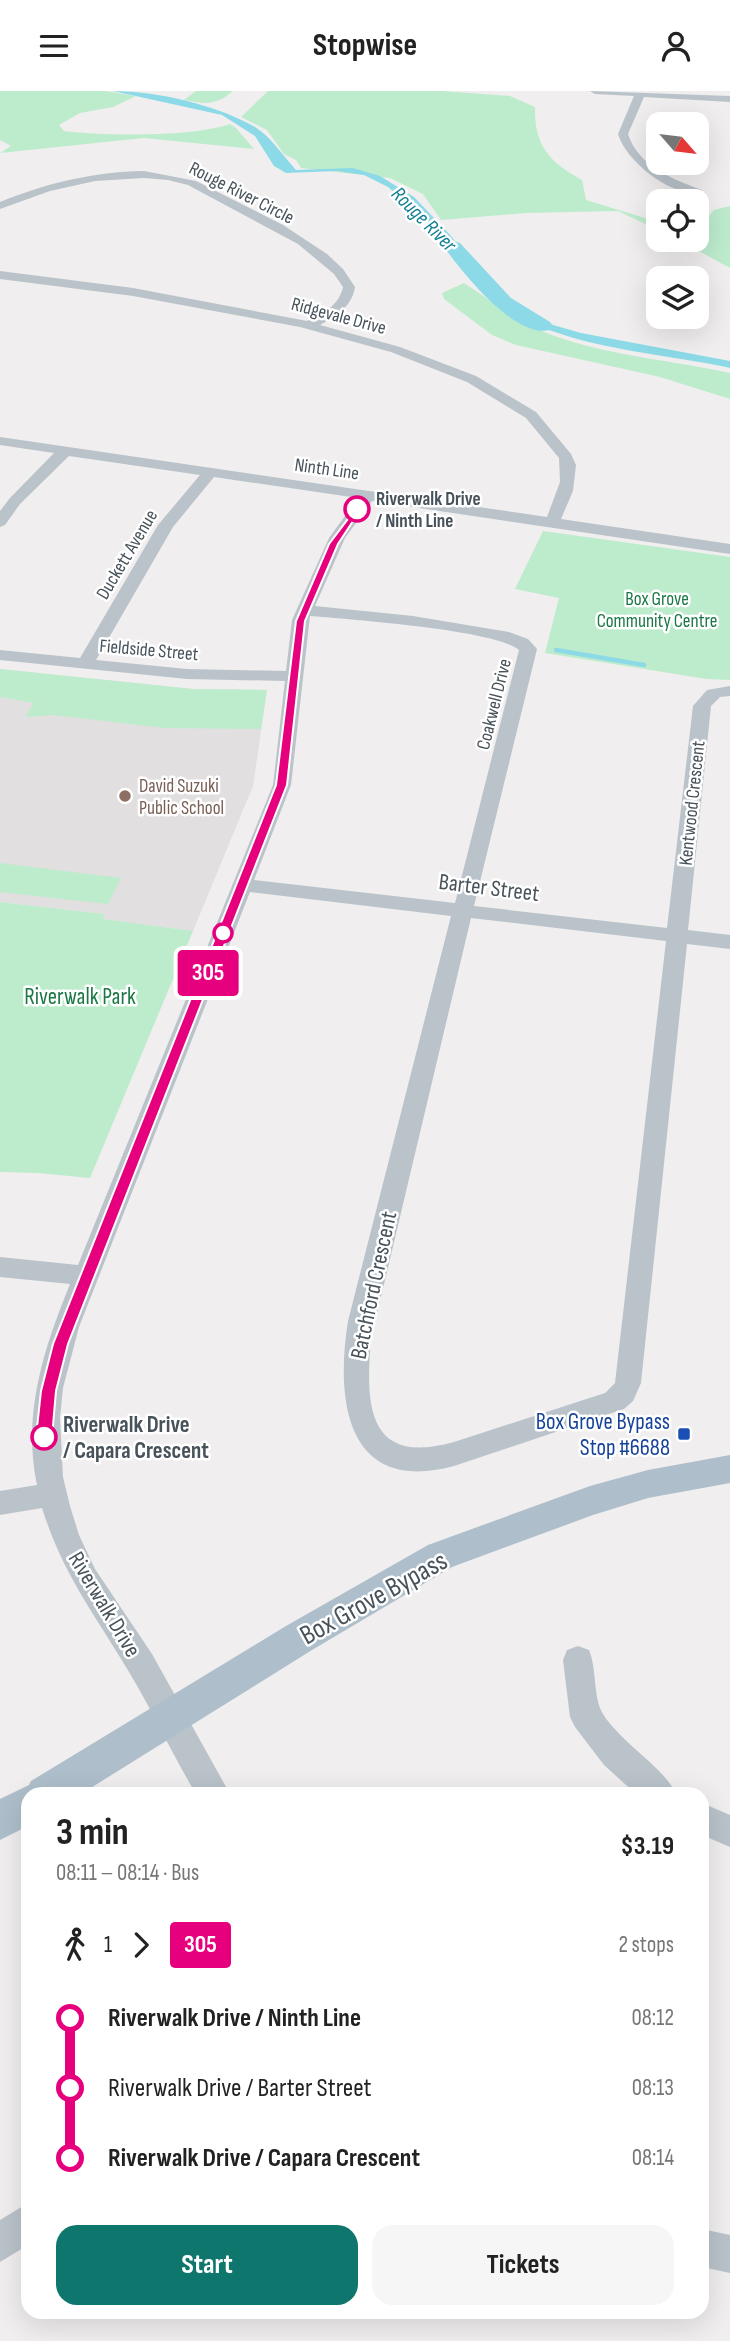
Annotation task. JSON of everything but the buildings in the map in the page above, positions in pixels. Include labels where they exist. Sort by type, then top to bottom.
[{"type":"main road","name":"Box Grove Bypass","points":[[56,1787],[359,1602],[440,1556],[590,1501],[648,1484],[730,1469]]},
{"type":"main road","points":[[0,1821],[21,1808]]},
{"type":"street","points":[[595,91],[711,94],[730,99]]},
{"type":"street","points":[[639,94],[623,134],[625,141],[639,159],[663,180],[689,189]]},
{"type":"street","name":"Rouge River Circle","points":[[0,206],[29,195],[94,178],[148,174],[192,183],[314,250],[340,272],[349,287],[346,300],[331,313],[306,327]]},
{"type":"street","name":"Ridgevale Drive","points":[[0,275],[202,303],[429,359],[467,375],[522,409],[551,434],[568,465],[564,493],[551,523]]},
{"type":"street","name":"Ninth Line","points":[[0,441],[730,549]]},
{"type":"street","points":[[0,522],[15,501],[65,451]]},
{"type":"street","name":"Duckett Avenue","points":[[85,664],[166,525],[211,473]]},
{"type":"street","name":"Riverwalk Drive","points":[[210,1787],[140,1662],[79,1566],[67,1539],[52,1494],[44,1437],[48,1391],[60,1344],[282,785],[300,621],[337,538],[368,495]]},
{"type":"street","name":"Coakwell Drive","points":[[305,610],[412,621],[509,637],[528,649],[463,910]]},
{"type":"street","name":"Fieldside Street","points":[[0,655],[194,674],[294,675]]},
{"type":"street","name":"Kentwood Crescent","points":[[677,936],[702,706],[713,693],[730,691]]},
{"type":"street","name":"Barter Street","points":[[243,885],[730,942]]},
{"type":"street","name":"Batchford Crescent","points":[[463,910],[361,1321],[354,1361],[359,1412],[367,1430],[380,1448],[408,1460],[444,1456],[614,1401],[624,1393],[628,1383],[677,936]]},
{"type":"street","points":[[0,1267],[87,1276]]},
{"type":"street","points":[[0,1503],[52,1494]]},
{"type":"street","points":[[578,1660],[586,1717],[615,1754],[652,1787]]},
{"type":"street","points":[[709,1822],[730,1831]]},
{"type":"street","points":[[0,2243],[21,2228]]},
{"type":"street","points":[[709,2250],[730,2254]]},
{"type":"shaded area","name":"David Suzuki Public School","points":[[0,669],[193,689],[267,690],[253,786],[193,931],[102,919],[103,914],[0,902]]},
{"type":"green space","points":[[0,91],[106,91],[136,96],[113,107],[80,113],[59,125],[64,131],[124,134],[194,131],[230,124],[254,149],[144,138],[0,153],[11,146],[0,140]]},
{"type":"green space","points":[[196,91],[233,91],[210,103],[184,100]]},
{"type":"green space","points":[[268,91],[442,91],[510,96],[535,107],[537,132],[541,142],[552,159],[582,180],[586,200],[646,218],[646,224],[618,211],[526,213],[441,220],[423,194],[390,178],[301,168],[296,160],[284,154],[267,130],[241,117]]},
{"type":"green space","points":[[730,206],[730,268],[701,252],[709,252],[709,215],[714,210]]},
{"type":"green space","points":[[464,283],[517,318],[552,335],[618,353],[730,373],[730,399],[660,377],[516,345],[492,335],[444,299],[442,293]]},
{"type":"green space","name":"Box Grove Community Centre","points":[[543,531],[730,557],[730,680],[706,679],[545,653],[559,598],[515,589]]},
{"type":"green space","points":[[0,669],[193,689],[267,690],[261,729],[164,728],[54,715],[25,717],[34,703],[0,697]]},
{"type":"green space","points":[[0,863],[121,878],[108,904],[0,892]]},
{"type":"green space","name":"Riverwalk Park","points":[[0,902],[104,914],[103,919],[193,931],[90,1178],[0,1172]]},
{"type":"water","points":[[113,91],[186,101],[240,119],[266,136],[296,170],[353,168],[380,176],[414,197],[451,236],[483,277],[532,319],[581,333],[730,361],[730,368],[610,347],[549,330],[500,303],[499,297],[466,272],[419,213],[388,187],[364,175],[337,171],[286,173],[274,166],[255,136],[222,115]]},
{"type":"waterway","name":"Rouge River","points":[[453,247],[482,282],[504,303],[543,326]]},
{"type":"waterway","points":[[556,650],[644,665]]},
{"type":"bus line","name":"305","points":[[44,1437],[48,1391],[60,1344],[282,785],[300,621],[334,544],[357,509]]},
{"type":"place","name":"Riverwalk Drive / Ninth Line","points":[[357,509]]},
{"type":"place","name":"David Suzuki Public School","points":[[125,796]]},
{"type":"place","name":"Box Grove Bypass Stop #6688","points":[[684,1434]]},
{"type":"place","name":"Riverwalk Drive / Capara Crescent","points":[[44,1437]]}]
